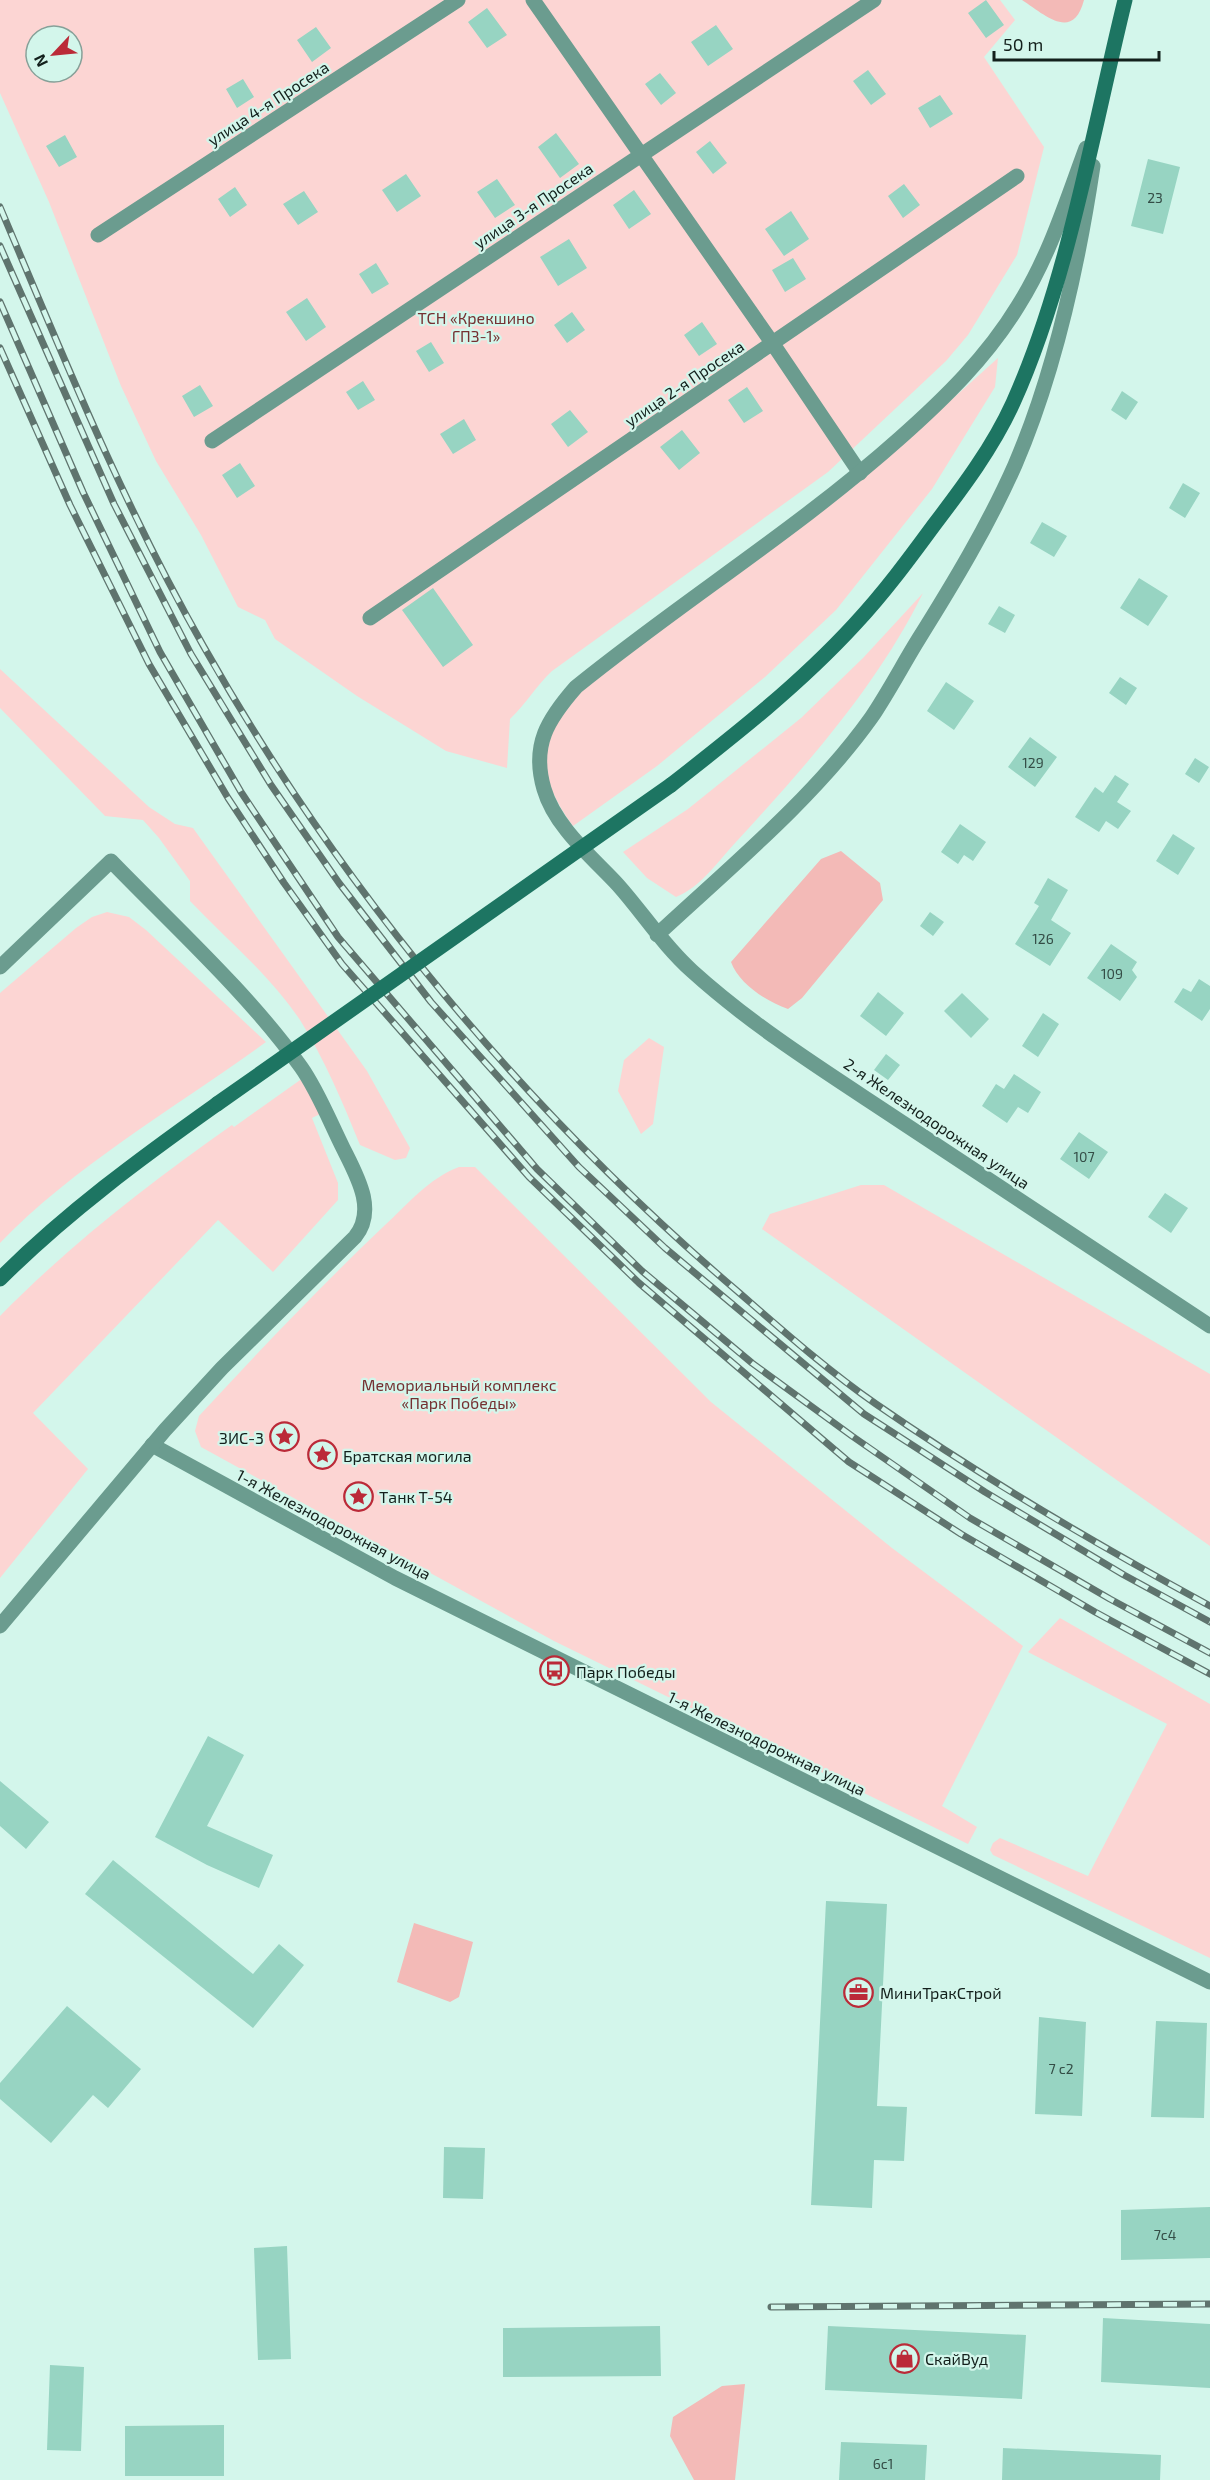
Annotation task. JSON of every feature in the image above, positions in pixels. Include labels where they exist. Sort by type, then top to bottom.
[{"type":"main road","points":[[0,1279],[89,1199],[152,1150],[670,785],[780,697],[854,625],[898,573],[983,457],[1012,405],[1039,337],[1066,243],[1125,0]]},
{"type":"street","name":"улица 4-я Просека","points":[[98,235],[458,0]]},
{"type":"street","points":[[533,0],[860,473]]},
{"type":"street","name":"улица 3-я Просека","points":[[212,441],[874,0]]},
{"type":"street","points":[[657,935],[783,816],[871,718],[948,591],[997,500],[1015,463],[1052,359],[1082,240],[1104,91]]},
{"type":"street","name":"2-я Железнодорожная улица","points":[[1096,118],[1048,250],[1017,308],[945,397],[860,473],[576,687],[554,713],[546,729],[539,763],[548,801],[567,830],[620,887],[657,935],[691,970],[784,1043],[1210,1326]]},
{"type":"street","name":"улица 2-я Просека","points":[[370,618],[1017,176]]},
{"type":"street","points":[[0,968],[111,861],[260,1018],[301,1068],[351,1163],[365,1202],[364,1222],[355,1237],[222,1368],[152,1445],[0,1626]]},
{"type":"street","name":"1-я Железнодорожная улица","points":[[152,1445],[395,1578],[1210,1982]]},
{"type":"green space","name":"ТСН «Крекшино ГПЗ-1»","points":[[0,0],[1000,0],[1015,20],[984,57],[1044,147],[1017,255],[968,335],[946,361],[828,472],[552,671],[510,719],[507,768],[446,751],[357,696],[275,639],[265,620],[238,607],[201,535],[156,461],[121,386],[49,202],[0,93]]},
{"type":"green space","points":[[998,358],[995,387],[932,489],[836,610],[765,677],[657,766],[573,826],[559,805],[550,785],[546,767],[546,750],[560,717],[574,700],[591,682],[929,420]]},
{"type":"green space","points":[[923,593],[905,627],[862,693],[814,754],[709,873],[685,893],[676,897],[647,878],[623,852],[688,809],[801,718],[863,658]]},
{"type":"green space","points":[[0,669],[149,807],[175,824],[193,828],[367,1071],[410,1148],[406,1158],[395,1160],[360,1145],[325,1065],[300,1020],[288,1004],[262,973],[190,901],[190,881],[143,820],[105,816],[0,708]]},
{"type":"green space","points":[[107,912],[129,917],[146,930],[266,1042],[95,1161],[30,1214],[0,1243],[0,993],[76,928],[92,917]]},
{"type":"green space","points":[[649,1038],[664,1047],[653,1124],[641,1134],[618,1091],[624,1060]]},
{"type":"green space","points":[[310,1073],[330,1109],[312,1118],[338,1183],[338,1200],[273,1272],[218,1220],[33,1413],[88,1469],[0,1578],[0,1316],[55,1263],[140,1192],[232,1125],[234,1127]]},
{"type":"green space","name":"Мемориальный комплекс «Парк Победы»","points":[[459,1167],[475,1167],[711,1402],[892,1548],[1023,1646],[942,1806],[977,1827],[968,1844],[554,1641],[201,1447],[195,1431],[199,1416],[313,1296],[410,1201],[438,1178]]},
{"type":"green space","points":[[861,1185],[884,1185],[1210,1374],[1210,1546],[762,1229],[770,1214]]},
{"type":"green space","points":[[1060,1618],[1210,1704],[1210,1958],[993,1855],[990,1850],[993,1843],[1000,1838],[1088,1876],[1167,1724],[1028,1652]]},
{"type":"shaded area","points":[[1022,0],[1084,0],[1079,13],[1073,20],[1066,22],[1049,18]]},
{"type":"shaded area","points":[[841,851],[880,883],[883,900],[802,998],[788,1009],[754,991],[740,978],[731,962],[821,859]]},
{"type":"shaded area","points":[[414,1923],[473,1942],[459,1997],[450,2002],[397,1982]]},
{"type":"shaded area","points":[[745,2384],[735,2480],[694,2480],[670,2436],[673,2417],[722,2386]]},
{"type":"building","points":[[986,0],[1004,25],[986,38],[968,13]]},
{"type":"building","points":[[487,8],[507,35],[487,48],[468,22]]},
{"type":"building","points":[[716,25],[733,49],[708,66],[691,42]]},
{"type":"building","points":[[316,27],[331,48],[312,62],[297,40]]},
{"type":"building","points":[[868,70],[886,94],[871,105],[853,81]]},
{"type":"building","points":[[660,73],[676,93],[661,105],[645,84]]},
{"type":"building","points":[[243,79],[254,97],[237,108],[226,89]]},
{"type":"building","points":[[940,95],[953,114],[930,128],[918,108]]},
{"type":"building","points":[[556,133],[579,164],[560,178],[538,147]]},
{"type":"building","points":[[65,135],[77,157],[59,167],[46,146]]},
{"type":"building","points":[[710,141],[727,163],[713,174],[696,152]]},
{"type":"building","points":[[1148,159],[1180,167],[1163,234],[1131,226]]},
{"type":"building","points":[[406,174],[421,196],[397,212],[382,190]]},
{"type":"building","points":[[497,179],[515,205],[495,218],[477,192]]},
{"type":"building","points":[[904,184],[920,205],[903,218],[888,196]]},
{"type":"building","points":[[235,187],[247,205],[230,217],[218,199]]},
{"type":"building","points":[[634,190],[651,214],[629,229],[613,205]]},
{"type":"building","points":[[304,191],[318,212],[298,225],[283,204]]},
{"type":"building","points":[[791,211],[809,239],[784,256],[765,229]]},
{"type":"building","points":[[569,239],[587,268],[558,286],[540,257]]},
{"type":"building","points":[[793,258],[806,279],[785,292],[772,270]]},
{"type":"building","points":[[376,263],[389,284],[372,294],[359,274]]},
{"type":"building","points":[[307,298],[326,327],[306,341],[286,312]]},
{"type":"building","points":[[572,312],[585,330],[567,343],[554,325]]},
{"type":"building","points":[[702,322],[717,344],[699,356],[684,335]]},
{"type":"building","points":[[431,342],[444,363],[429,372],[416,351]]},
{"type":"building","points":[[363,381],[375,400],[358,410],[346,392]]},
{"type":"building","points":[[200,385],[213,406],[194,417],[182,396]]},
{"type":"building","points":[[747,387],[763,411],[744,423],[728,400]]},
{"type":"building","points":[[1122,391],[1138,402],[1126,420],[1111,410]]},
{"type":"building","points":[[570,410],[588,432],[568,447],[551,424]]},
{"type":"building","points":[[464,419],[476,440],[453,454],[440,434]]},
{"type":"building","points":[[682,430],[700,453],[679,470],[660,447]]},
{"type":"building","points":[[240,463],[255,486],[237,498],[222,475]]},
{"type":"building","points":[[1183,483],[1200,493],[1185,518],[1169,508]]},
{"type":"building","points":[[1042,522],[1067,536],[1054,557],[1030,543]]},
{"type":"building","points":[[1139,578],[1168,596],[1148,626],[1120,608]]},
{"type":"building","points":[[433,588],[473,645],[443,667],[402,610]]},
{"type":"building","points":[[999,606],[1015,615],[1005,633],[988,624]]},
{"type":"building","points":[[1120,677],[1137,688],[1126,705],[1109,693]]},
{"type":"building","points":[[946,682],[974,701],[954,730],[927,711]]},
{"type":"building","points":[[1030,737],[1057,757],[1035,787],[1008,767]]},
{"type":"building","points":[[1195,758],[1209,767],[1199,783],[1185,774]]},
{"type":"building","points":[[1115,775],[1129,784],[1117,802],[1131,811],[1118,829],[1106,821],[1099,832],[1075,817],[1095,787],[1103,793]]},
{"type":"building","points":[[960,824],[986,842],[973,861],[964,855],[958,864],[941,852]]},
{"type":"building","points":[[1173,834],[1195,848],[1178,875],[1156,861]]},
{"type":"building","points":[[1048,878],[1068,890],[1051,920],[1071,933],[1050,966],[1015,944],[1039,906],[1034,903]]},
{"type":"building","points":[[930,912],[944,922],[933,936],[920,926]]},
{"type":"building","points":[[1111,944],[1137,962],[1132,970],[1137,977],[1120,1001],[1087,978]]},
{"type":"building","points":[[1199,979],[1210,986],[1210,1009],[1202,1021],[1174,1002],[1183,988],[1191,992]]},
{"type":"building","points":[[878,992],[904,1013],[886,1036],[860,1016]]},
{"type":"building","points":[[962,993],[989,1019],[971,1038],[944,1011]]},
{"type":"building","points":[[1043,1013],[1059,1024],[1038,1057],[1022,1046]]},
{"type":"building","points":[[886,1054],[900,1065],[888,1080],[874,1070]]},
{"type":"building","points":[[1014,1074],[1041,1092],[1028,1113],[1018,1107],[1007,1123],[982,1106],[996,1084],[1004,1089]]},
{"type":"building","points":[[1079,1132],[1108,1152],[1089,1179],[1060,1159]]},
{"type":"building","points":[[1165,1193],[1188,1208],[1171,1233],[1148,1217]]},
{"type":"building","points":[[208,1736],[244,1755],[207,1826],[273,1855],[259,1888],[207,1865],[155,1837]]},
{"type":"building","points":[[0,1781],[49,1822],[26,1849],[0,1826]]},
{"type":"building","points":[[113,1860],[253,1974],[279,1944],[304,1965],[253,2028],[85,1894]]},
{"type":"building","points":[[826,1901],[887,1904],[877,2106],[907,2107],[904,2161],[874,2160],[872,2208],[811,2205]]},
{"type":"building","points":[[67,2006],[141,2069],[108,2108],[93,2095],[51,2143],[0,2099],[0,2083]]},
{"type":"building","points":[[1039,2017],[1086,2022],[1082,2116],[1035,2114]]},
{"type":"building","points":[[1156,2021],[1207,2023],[1204,2118],[1151,2117]]},
{"type":"building","points":[[444,2147],[485,2148],[483,2199],[443,2198]]},
{"type":"building","points":[[1210,2207],[1210,2258],[1121,2260],[1121,2210]]},
{"type":"building","points":[[287,2246],[291,2359],[258,2360],[254,2248]]},
{"type":"building","points":[[1103,2318],[1210,2324],[1210,2388],[1101,2382]]},
{"type":"building","points":[[660,2326],[661,2376],[503,2377],[503,2328]]},
{"type":"building","points":[[828,2326],[1026,2335],[1022,2399],[825,2390]]},
{"type":"building","points":[[50,2365],[84,2367],[81,2451],[47,2450]]},
{"type":"building","points":[[224,2425],[224,2476],[125,2476],[125,2426]]},
{"type":"building","points":[[841,2442],[927,2445],[925,2480],[839,2480]]},
{"type":"building","points":[[1003,2448],[1161,2455],[1160,2480],[1002,2480]]},
{"type":"railway","points":[[0,207],[121,486],[204,647],[258,737],[315,825],[377,910],[442,992],[510,1071],[582,1147],[658,1220],[787,1334],[858,1391],[999,1484],[1125,1559],[1210,1606]]},
{"type":"railway","points":[[0,246],[114,504],[191,654],[271,785],[339,883],[431,1002],[579,1167],[665,1248],[864,1414],[985,1492],[1124,1575],[1210,1622]]},
{"type":"railway","points":[[0,302],[83,492],[160,652],[241,792],[338,937],[537,1169],[642,1271],[752,1363],[852,1436],[970,1518],[1110,1599],[1210,1653]]},
{"type":"railway","points":[[0,348],[70,505],[149,664],[228,798],[284,883],[342,964],[529,1177],[639,1283],[849,1462],[961,1534],[1095,1612],[1210,1674]]},
{"type":"railway","points":[[771,2307],[1210,2304]]},
{"type":"place","name":"ЗИС-3","points":[[285,1437]]},
{"type":"place","name":"Братская могила","points":[[322,1455]]},
{"type":"place","name":"Танк Т-54","points":[[358,1496]]},
{"type":"place","name":"Парк Победы","points":[[555,1671]]},
{"type":"place","name":"МиниТракСтрой","points":[[859,1992]]},
{"type":"place","name":"СкайВуд","points":[[904,2358]]}]
